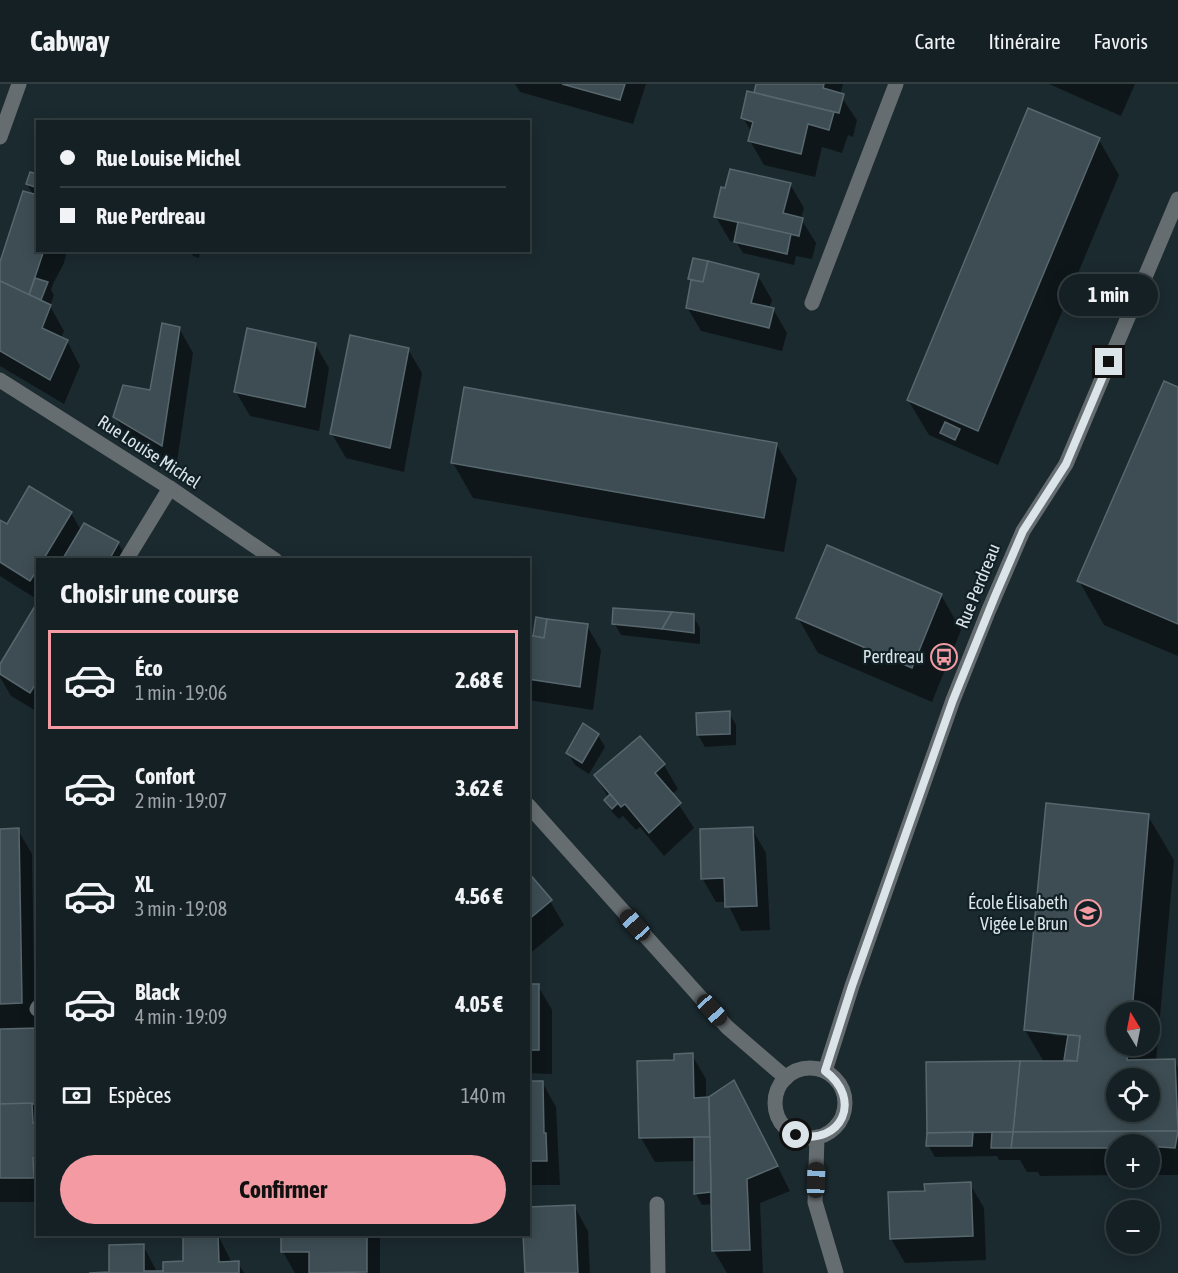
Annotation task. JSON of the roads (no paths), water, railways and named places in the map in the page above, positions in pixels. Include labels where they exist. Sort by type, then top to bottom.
[{"type":"street","points":[[0,137],[20,84]]},
{"type":"street","points":[[812,303],[896,84]]},
{"type":"street","name":"Rue Perdreau","points":[[825,1071],[852,986],[938,744],[992,603],[1023,531],[1066,464],[1178,199]]},
{"type":"street","name":"Rue Louise Michel","points":[[0,380],[170,488],[271,558]]},
{"type":"street","points":[[127,558],[170,488]]},
{"type":"street","points":[[530,807],[727,1027],[786,1078]]},
{"type":"street","points":[[805,1068],[825,1071],[841,1086],[845,1107],[836,1127],[817,1137],[796,1135],[779,1119],[776,1097],[786,1078],[805,1068]]},
{"type":"street","points":[[817,1137],[815,1202],[836,1273]]},
{"type":"street","points":[[657,1204],[658,1273]]},
{"type":"place","name":"Perdreau","points":[[944,657]]},
{"type":"place","name":"École Élisabeth Vigée Le Brun","points":[[1088,913]]}]
